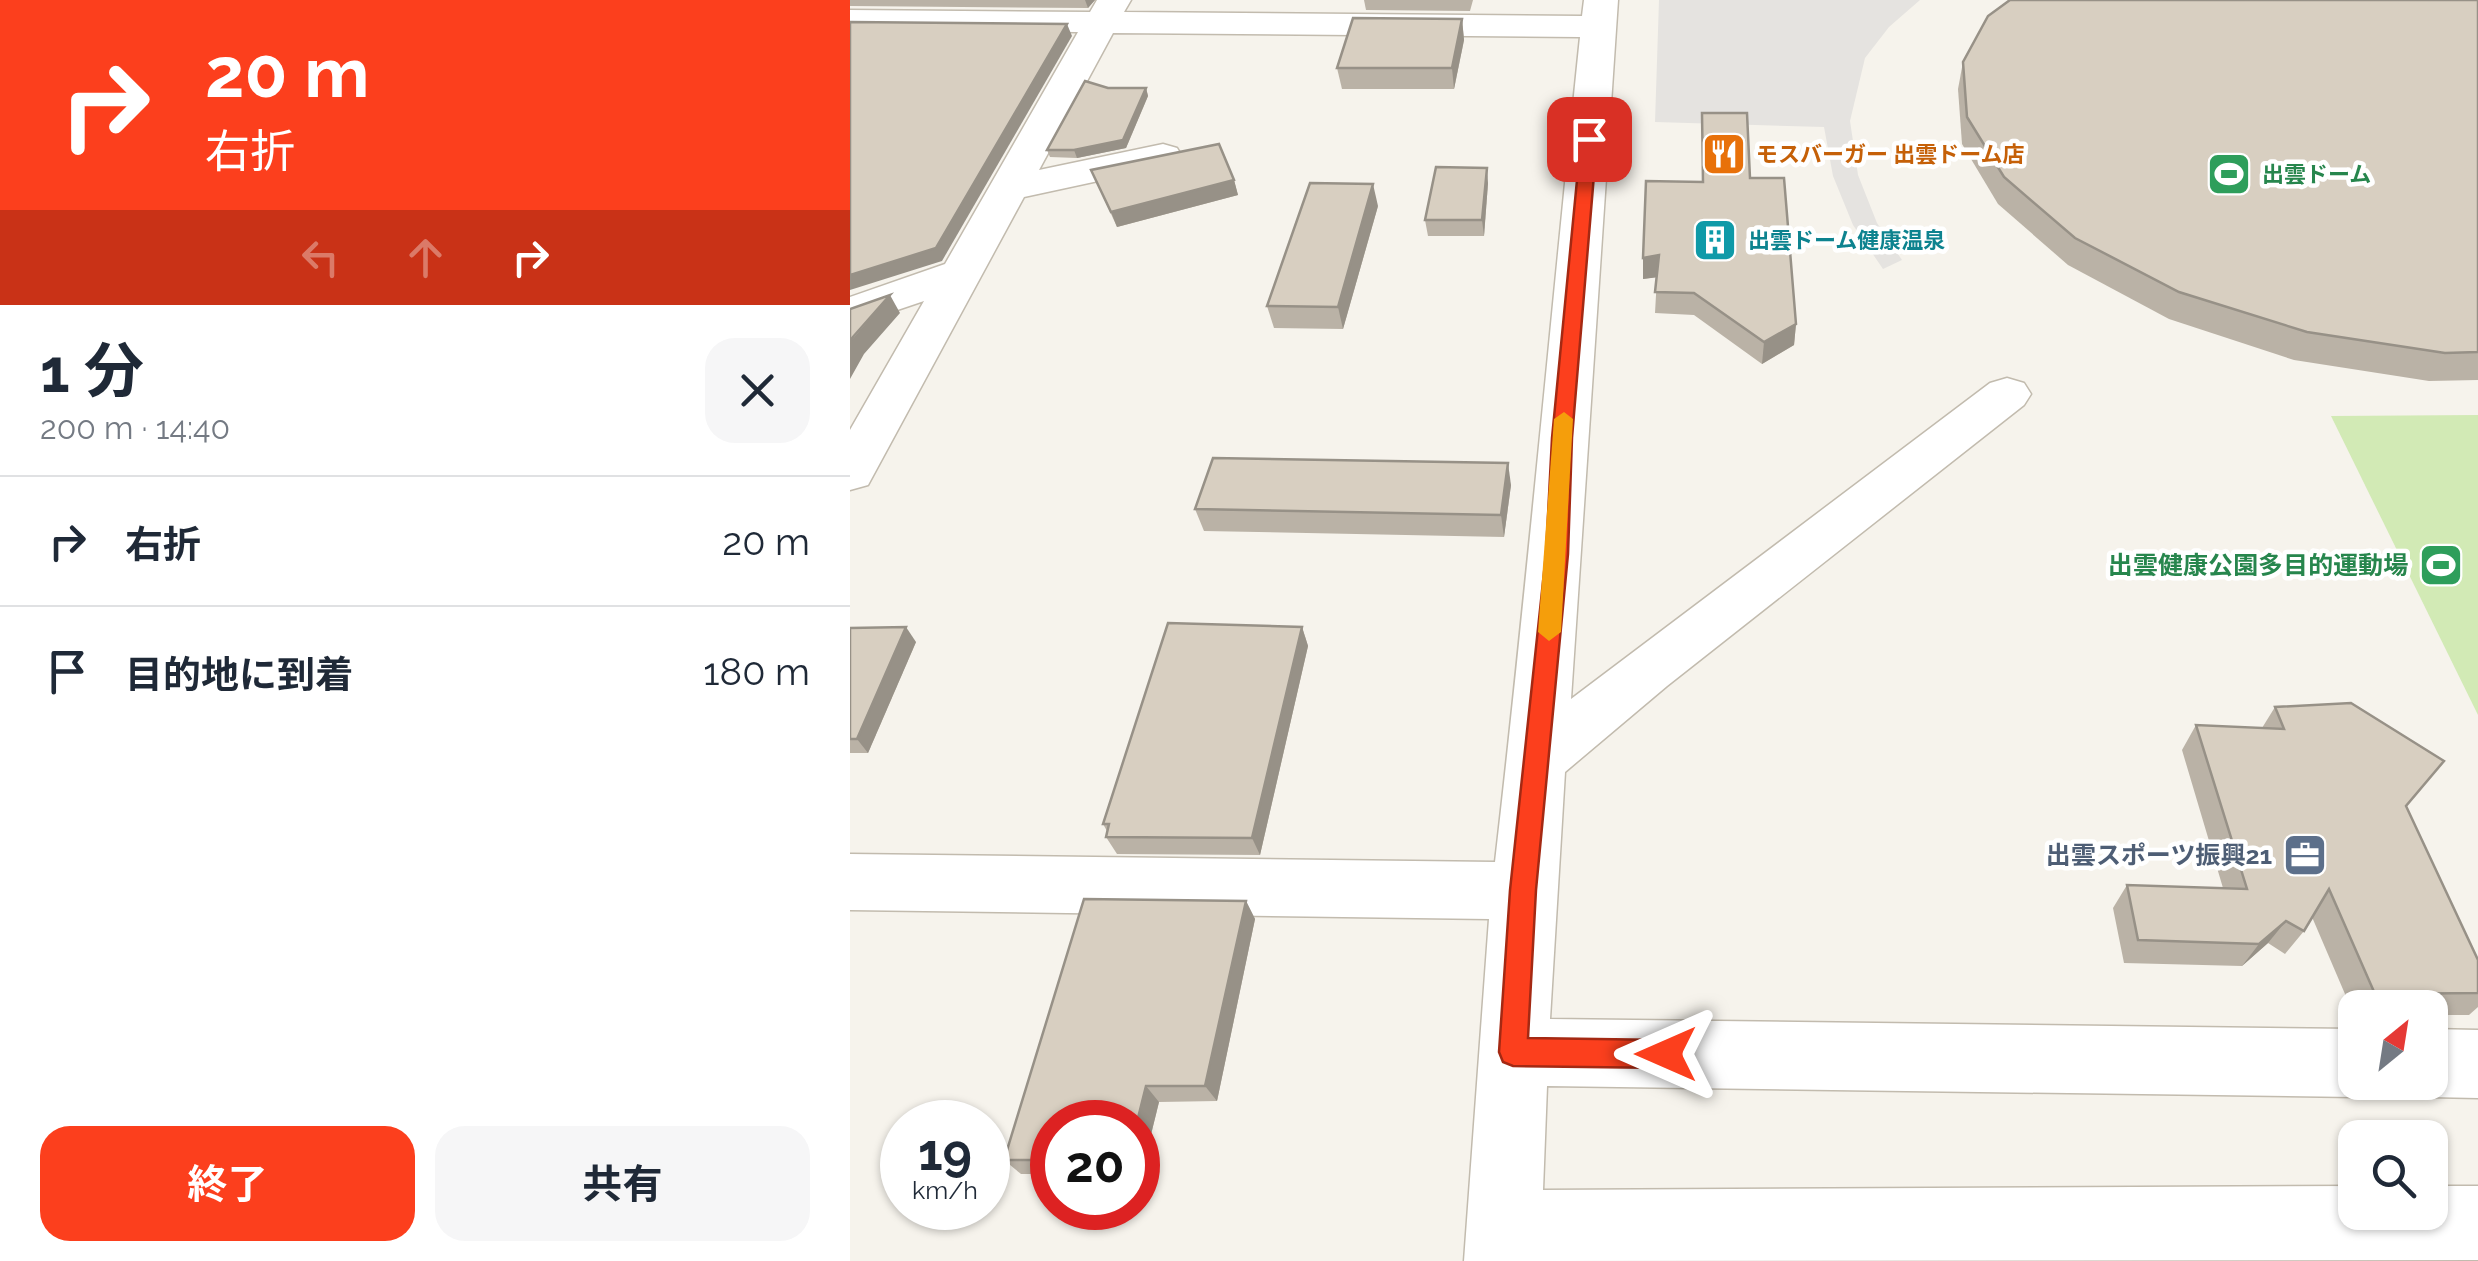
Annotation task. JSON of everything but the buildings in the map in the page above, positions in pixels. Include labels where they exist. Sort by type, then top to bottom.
[{"type":"street","points":[[851,471],[1108,10]]},
{"type":"street","points":[[858,28],[1108,10],[1600,14],[1523,890],[1502,1244],[2478,1223]]},
{"type":"street","points":[[1010,188],[1198,149]]},
{"type":"street","points":[[850,312],[964,272]]},
{"type":"street","points":[[1536,760],[2007,394]]},
{"type":"street","points":[[850,882],[1523,890]]},
{"type":"street","points":[[1513,1052],[2338,1062]]},
{"type":"street","points":[[2448,1064],[2478,1064]]},
{"type":"green space","name":"出雲健康公園多目的運動場","points":[[2478,415],[2478,715],[2331,416]]},
{"type":"shaded area","points":[[1659,0],[1920,0],[1889,27],[1865,58],[1850,121],[1858,175],[1877,223],[1902,260],[1883,269],[1853,225],[1833,176],[1824,127],[1655,122]]},
{"type":"slow traffic","points":[[1549,632],[1564,419]]},
{"type":"place","name":"モスバーガー 出雲ドーム店","points":[[1724,154]]},
{"type":"place","name":"出雲ドーム","points":[[2229,174]]},
{"type":"place","name":"出雲ドーム健康温泉","points":[[1715,240]]},
{"type":"place","name":"出雲健康公園多目的運動場","points":[[2441,565]]},
{"type":"place","name":"出雲スポーツ振興21","points":[[2305,855]]},
{"type":"route","points":[[1589,139],[1562,438],[1557,554],[1523,890],[1513,1052],[1666,1054]]}]
